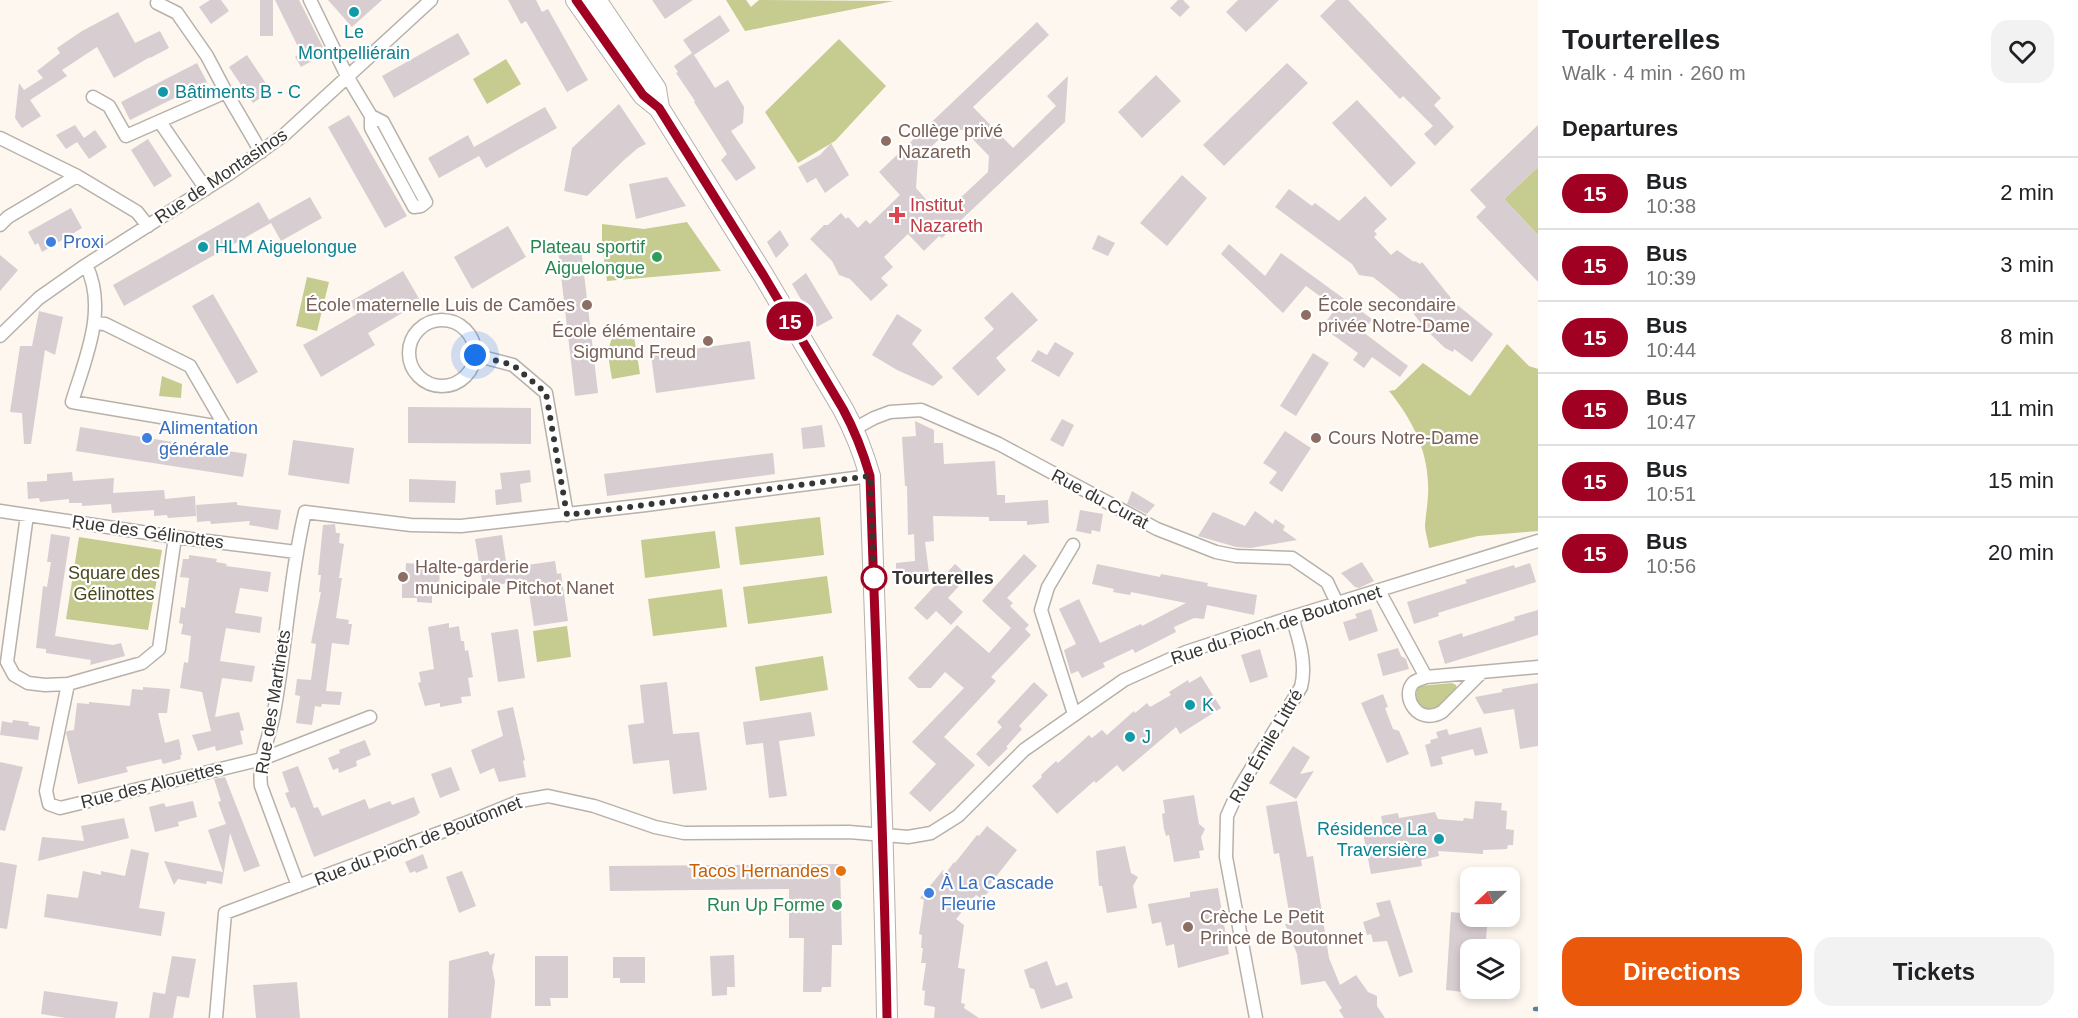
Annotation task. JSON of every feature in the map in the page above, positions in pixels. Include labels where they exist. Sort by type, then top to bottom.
[{"type":"main road","points":[[576,0],[643,95],[659,108],[764,276],[854,429],[870,476],[887,1018]]},
{"type":"main road","points":[[596,0],[656,89],[659,108]]},
{"type":"street","points":[[310,0],[347,76],[371,116],[383,122],[426,202],[421,206],[414,207],[370,128],[371,116]]},
{"type":"street","name":"Rue de Montasinos","points":[[0,336],[39,298],[284,135],[431,0]]},
{"type":"street","points":[[156,3],[177,14],[207,56],[261,152]]},
{"type":"street","points":[[93,98],[109,106],[126,136],[226,92]]},
{"type":"street","points":[[160,122],[206,189]]},
{"type":"street","points":[[0,138],[77,176],[137,212],[148,226]]},
{"type":"street","points":[[0,225],[8,217],[77,176]]},
{"type":"street","points":[[86,265],[94,283],[95,323],[72,402],[226,428],[190,366],[105,324],[95,323]]},
{"type":"street","points":[[446,320],[461,326],[472,339],[475,355],[471,368],[463,378],[452,385],[439,387],[426,383],[416,375],[410,363],[409,346],[416,332],[430,322],[446,320]]},
{"type":"street","points":[[475,355],[513,365],[546,393],[567,515],[870,476]]},
{"type":"street","name":"Rue du Curat","points":[[854,429],[890,412],[921,410],[999,444],[1157,530],[1216,552],[1236,556],[1292,558],[1327,582],[1337,603]]},
{"type":"street","name":"Rue des Gélinottes","points":[[0,511],[296,552]]},
{"type":"street","name":"Rue des Martinets","points":[[298,886],[261,786],[259,770],[273,718],[296,552],[305,512],[411,525],[461,526],[567,515]]},
{"type":"street","points":[[27,515],[7,662],[14,675],[28,683],[68,684],[142,663],[159,649],[175,537]]},
{"type":"street","name":"Rue du Pioch de Boutonnet","points":[[216,1018],[225,913],[520,801],[548,796],[594,806],[655,827],[684,833],[849,832],[883,837],[908,837],[931,833],[958,816],[1024,750],[1124,680],[1186,652],[1538,541]]},
{"type":"street","points":[[1073,545],[1048,587],[1041,610],[1074,714]]},
{"type":"street","points":[[1379,591],[1426,678]]},
{"type":"street","name":"Rue Émile Littré","points":[[1256,1018],[1226,857],[1227,816],[1240,787],[1301,687],[1304,676],[1302,657],[1292,617]]},
{"type":"street","points":[[1482,672],[1442,712],[1430,717],[1420,715],[1416,710],[1410,695],[1413,683],[1426,678],[1482,672],[1538,667]]},
{"type":"street","name":"Rue des Alouettes","points":[[68,684],[46,791],[49,804],[60,808],[262,759],[370,717]]},
{"type":"green space","points":[[726,0],[746,0],[751,7],[759,0],[894,1],[745,31]]},
{"type":"green space","points":[[839,39],[886,86],[835,141],[798,163],[765,112]]},
{"type":"green space","points":[[506,59],[521,84],[487,104],[473,79]]},
{"type":"green space","points":[[1538,167],[1538,235],[1504,199]]},
{"type":"green space","name":"Plateau sportif Aiguelongue","points":[[687,222],[721,271],[607,281],[602,224],[644,229]]},
{"type":"green space","points":[[307,277],[329,282],[317,331],[296,326]]},
{"type":"green space","points":[[634,336],[640,374],[612,379],[609,352],[613,337]]},
{"type":"green space","points":[[1507,344],[1529,366],[1538,369],[1538,531],[1478,536],[1429,548],[1425,530],[1428,489],[1425,458],[1411,423],[1389,391],[1395,390],[1423,363],[1470,396]]},
{"type":"green space","points":[[162,376],[182,384],[181,398],[159,396]]},
{"type":"green space","points":[[820,517],[824,555],[740,565],[735,527]]},
{"type":"green space","points":[[715,531],[720,568],[645,578],[641,540]]},
{"type":"green space","name":"Square des Gélinottes","points":[[79,537],[162,550],[148,630],[66,619]]},
{"type":"green space","points":[[827,576],[832,613],[748,624],[743,587]]},
{"type":"green space","points":[[722,589],[727,627],[653,636],[648,599]]},
{"type":"green space","points":[[567,626],[571,657],[537,662],[533,631]]},
{"type":"green space","points":[[823,656],[828,690],[760,701],[755,667]]},
{"type":"green space","points":[[1452,683],[1457,688],[1437,708],[1425,710],[1418,702],[1416,693],[1419,686]]},
{"type":"building","points":[[210,0],[221,0],[229,11],[211,24],[199,7]]},
{"type":"building","points":[[260,0],[273,0],[273,36],[260,36]]},
{"type":"building","points":[[275,0],[299,0],[326,53],[301,67],[295,57],[301,53]]},
{"type":"building","name":"Le Montpelliérain","points":[[328,0],[382,0],[352,27]]},
{"type":"building","points":[[508,0],[536,0],[542,12],[548,9],[588,80],[567,92],[526,21],[521,24]]},
{"type":"building","points":[[652,0],[693,0],[665,19]]},
{"type":"building","points":[[1178,0],[1183,0],[1190,7],[1180,17],[1170,8]]},
{"type":"building","points":[[1238,0],[1279,0],[1246,32],[1226,12]]},
{"type":"building","points":[[1336,0],[1348,0],[1441,98],[1434,105],[1454,127],[1435,146],[1424,134],[1433,126],[1403,96],[1400,99],[1320,16]]},
{"type":"building","points":[[118,12],[135,43],[160,31],[169,48],[114,78],[97,47],[62,70],[67,76],[30,100],[41,116],[22,128],[15,118],[19,83],[24,90],[43,78],[37,71],[60,53],[57,48],[82,31]]},
{"type":"building","points":[[720,15],[730,31],[694,55],[715,88],[728,80],[744,107],[743,123],[731,131],[756,168],[736,181],[721,160],[727,154],[676,73],[678,72],[674,66],[692,53],[683,40]]},
{"type":"building","points":[[1037,22],[1049,35],[973,107],[1013,148],[1056,106],[1047,96],[1068,76],[1065,122],[942,238],[939,236],[924,251],[908,234],[884,257],[893,267],[881,278],[888,285],[871,301],[850,279],[839,275],[832,261],[810,239],[841,213],[858,228],[866,220],[870,224],[900,195],[879,172]],"holes":[[[949,130],[964,130],[989,156],[988,172],[957,201],[942,201],[939,198],[931,205],[916,188],[918,159]]]},
{"type":"building","points":[[458,33],[470,54],[394,98],[382,76]]},
{"type":"building","points":[[247,55],[271,91],[253,103],[229,67]]},
{"type":"building","name":"Bâtiments B - C","points":[[197,63],[207,82],[130,120],[121,102]]},
{"type":"building","points":[[1287,63],[1308,83],[1224,166],[1203,145]]},
{"type":"building","points":[[1156,75],[1181,101],[1142,138],[1118,112]]},
{"type":"building","points":[[1357,100],[1416,163],[1391,187],[1332,123]]},
{"type":"building","points":[[619,104],[646,144],[624,160],[587,196],[564,191],[572,148]]},
{"type":"building","points":[[545,107],[557,128],[486,168],[479,156],[439,178],[428,158],[468,135],[474,147]]},
{"type":"building","points":[[349,115],[407,216],[385,228],[328,127]]},
{"type":"building","points":[[75,125],[84,138],[95,130],[107,147],[89,159],[77,142],[66,149],[56,135]]},
{"type":"building","points":[[1538,125],[1538,167],[1504,199],[1538,235],[1538,282],[1476,217],[1486,207],[1470,190]]},
{"type":"building","points":[[148,139],[172,176],[154,187],[131,150]]},
{"type":"building","points":[[831,143],[849,175],[825,193],[816,178],[807,183],[798,167],[820,155]]},
{"type":"building","points":[[1182,175],[1207,198],[1167,246],[1140,223]]},
{"type":"building","points":[[667,177],[686,206],[636,219],[629,184]]},
{"type":"building","points":[[1289,189],[1312,206],[1315,203],[1339,221],[1365,196],[1387,219],[1374,231],[1377,234],[1374,237],[1391,255],[1397,250],[1414,262],[1420,264],[1422,262],[1455,303],[1493,334],[1472,362],[1454,349],[1453,352],[1445,348],[1397,296],[1373,277],[1359,275],[1352,264],[1275,207]]},
{"type":"building","name":"HLM Aiguelongue","points":[[310,197],[322,218],[281,241],[271,223],[124,306],[113,285],[259,202],[269,220]]},
{"type":"building","points":[[71,208],[82,228],[42,252],[38,243],[35,245],[28,232]]},
{"type":"building","points":[[508,226],[526,257],[472,289],[454,257]]},
{"type":"building","points":[[780,230],[789,245],[776,258],[767,242]]},
{"type":"building","points":[[1098,235],[1115,243],[1108,256],[1092,249]]},
{"type":"building","points":[[1229,244],[1265,276],[1281,253],[1372,319],[1363,332],[1408,366],[1400,377],[1372,357],[1364,368],[1353,360],[1358,353],[1322,327],[1336,308],[1306,286],[1283,313],[1221,254]]},
{"type":"building","points":[[581,248],[598,393],[575,396],[558,250]]},
{"type":"building","points":[[0,255],[18,270],[0,291]]},
{"type":"building","points":[[403,271],[421,302],[368,333],[375,345],[321,377],[303,345],[357,314],[349,302]]},
{"type":"building","points":[[806,273],[833,318],[817,327],[792,284]]},
{"type":"building","points":[[1012,292],[1038,320],[996,358],[1006,370],[978,396],[952,368],[994,329],[984,318]]},
{"type":"building","points":[[213,294],[258,372],[237,384],[192,306]]},
{"type":"building","points":[[39,311],[63,317],[55,355],[45,350],[31,444],[24,444],[22,413],[10,412],[20,346],[32,346]]},
{"type":"building","points":[[897,314],[922,330],[912,344],[943,377],[933,386],[897,370],[872,355]]},
{"type":"building","points":[[750,341],[755,379],[656,393],[651,355]]},
{"type":"building","points":[[1055,342],[1074,353],[1059,377],[1031,361],[1038,350],[1047,355]]},
{"type":"building","points":[[1313,353],[1329,363],[1296,416],[1280,406]]},
{"type":"building","points":[[408,407],[531,408],[531,444],[408,443]]},
{"type":"building","points":[[1062,419],[1074,425],[1063,447],[1050,440]]},
{"type":"building","points":[[915,421],[934,430],[934,443],[943,443],[944,464],[995,461],[997,495],[1005,495],[1005,503],[1048,500],[1049,523],[1027,525],[1027,521],[989,521],[989,517],[933,516],[934,541],[925,542],[929,573],[896,577],[896,563],[915,561],[914,534],[908,535],[907,486],[905,486],[902,437],[916,436]]},
{"type":"building","points":[[822,425],[825,447],[803,449],[801,428]]},
{"type":"building","points":[[80,427],[247,454],[243,477],[76,451]]},
{"type":"building","points":[[1285,431],[1311,448],[1282,492],[1269,483],[1277,472],[1263,463]]},
{"type":"building","points":[[293,440],[354,448],[349,484],[288,475]]},
{"type":"building","points":[[773,453],[775,474],[607,496],[604,474]]},
{"type":"building","points":[[530,470],[531,482],[520,484],[522,502],[496,505],[495,490],[502,489],[500,473]]},
{"type":"building","points":[[72,472],[73,481],[114,478],[113,493],[164,490],[165,499],[195,496],[196,516],[168,518],[167,515],[154,516],[154,510],[112,513],[111,504],[82,506],[82,503],[69,503],[69,499],[40,502],[39,498],[28,499],[27,482],[47,481],[47,474]]},
{"type":"building","points":[[409,479],[456,481],[455,503],[409,502]]},
{"type":"building","points":[[1132,491],[1155,505],[1147,514],[1127,504]]},
{"type":"building","points":[[237,502],[237,505],[281,510],[278,530],[249,525],[250,521],[211,524],[210,521],[197,522],[196,505]]},
{"type":"building","points":[[1080,510],[1103,514],[1100,532],[1092,530],[1091,534],[1076,531]]},
{"type":"building","points":[[1255,511],[1273,524],[1275,519],[1285,526],[1283,530],[1297,540],[1251,548],[1236,547],[1198,536],[1213,512],[1245,526]]},
{"type":"building","points":[[335,524],[336,533],[340,533],[339,543],[344,544],[336,618],[349,620],[348,624],[352,624],[349,645],[332,643],[326,691],[342,692],[340,705],[315,706],[312,725],[296,723],[300,696],[295,695],[297,679],[311,680],[316,644],[311,643],[321,592],[319,592],[321,575],[318,575],[323,525]]},
{"type":"building","points":[[51,534],[70,537],[55,636],[113,645],[121,643],[125,656],[90,665],[91,660],[46,653],[46,649],[36,648],[43,586],[47,587],[51,562],[47,562]]},
{"type":"building","points":[[502,535],[507,568],[555,561],[557,574],[561,573],[568,621],[534,626],[527,580],[483,587],[475,539]]},
{"type":"building","points":[[1024,554],[1037,566],[1007,598],[1013,603],[1010,606],[1029,625],[1025,629],[1031,635],[991,677],[996,681],[944,737],[975,765],[930,812],[909,793],[936,764],[912,742],[964,688],[945,672],[931,688],[918,688],[908,678],[957,625],[989,653],[1011,628],[982,601]]},
{"type":"building","points":[[189,555],[217,559],[216,562],[227,564],[226,566],[271,572],[268,592],[240,588],[235,613],[262,617],[260,633],[226,628],[220,661],[255,666],[252,682],[222,678],[215,717],[239,712],[244,730],[240,731],[243,744],[216,751],[215,746],[198,751],[192,735],[211,731],[202,692],[180,688],[184,662],[188,663],[191,636],[181,634],[183,624],[179,623],[181,607],[185,608],[189,578],[180,577],[183,559],[189,559]]},
{"type":"building","points":[[1362,562],[1374,581],[1359,588],[1341,573]]},
{"type":"building","points":[[406,563],[440,567],[439,587],[432,587],[432,603],[417,602],[417,598],[402,598],[402,581],[405,582]]},
{"type":"building","points":[[1530,563],[1536,582],[1438,613],[1439,616],[1414,624],[1407,602],[1467,583],[1465,580],[1514,565],[1515,568]]},
{"type":"building","points":[[955,564],[968,576],[948,598],[963,612],[951,625],[936,611],[927,620],[914,608]]},
{"type":"building","points":[[1097,564],[1160,577],[1161,574],[1208,583],[1207,586],[1257,595],[1254,615],[1207,605],[1204,619],[1194,618],[1174,627],[1176,632],[1135,653],[1133,649],[1103,663],[1105,667],[1082,678],[1078,671],[1071,674],[1064,650],[1076,644],[1059,609],[1079,599],[1100,643],[1141,624],[1142,626],[1186,603],[1131,592],[1130,595],[1113,592],[1114,589],[1092,584]]},
{"type":"building","points":[[1371,609],[1378,631],[1349,641],[1343,622],[1357,618],[1355,614]]},
{"type":"building","points":[[1538,610],[1538,635],[1445,664],[1438,641],[1462,633],[1463,637]]},
{"type":"building","points":[[449,623],[449,628],[459,626],[461,641],[464,641],[465,651],[468,650],[473,677],[468,678],[471,696],[461,697],[462,703],[440,707],[440,703],[425,706],[418,683],[421,682],[419,672],[434,669],[428,627]]},
{"type":"building","points":[[518,629],[525,678],[498,682],[491,633]]},
{"type":"building","points":[[1398,648],[1401,656],[1406,659],[1409,669],[1383,676],[1377,654]]},
{"type":"building","points":[[1260,649],[1268,677],[1250,683],[1241,655]]},
{"type":"building","points":[[1201,676],[1221,708],[1180,734],[1176,727],[1123,772],[1117,765],[1096,783],[1094,781],[1057,814],[1032,786],[1056,761],[1058,763],[1089,735],[1092,738],[1102,730],[1107,735],[1134,711],[1135,713],[1147,703],[1150,707],[1171,695],[1169,692],[1188,680],[1189,683]]},
{"type":"building","points":[[667,682],[673,734],[699,732],[707,790],[673,794],[669,760],[633,764],[628,725],[644,723],[640,685]]},
{"type":"building","points":[[1034,682],[1048,695],[1019,726],[1022,729],[1006,747],[1008,748],[989,767],[976,754],[1002,727],[997,722]]},
{"type":"building","points":[[1538,683],[1538,746],[1520,749],[1514,709],[1484,714],[1475,697],[1502,692],[1502,689]]},
{"type":"building","points":[[143,687],[170,689],[167,713],[158,713],[165,743],[179,739],[181,759],[163,764],[161,759],[126,767],[128,772],[78,784],[66,733],[74,730],[77,703],[130,706],[132,689],[143,690]]},
{"type":"building","points":[[1383,694],[1388,707],[1385,708],[1393,729],[1399,731],[1409,754],[1387,763],[1361,703]]},
{"type":"building","points":[[513,707],[525,760],[523,761],[526,777],[499,782],[494,768],[480,774],[471,750],[503,736],[497,711]]},
{"type":"building","points":[[811,712],[815,736],[779,741],[787,796],[769,798],[763,743],[746,745],[743,722]]},
{"type":"building","points":[[13,720],[29,722],[28,725],[40,727],[38,740],[0,735],[2,721],[12,723]]},
{"type":"building","points":[[1481,727],[1488,753],[1475,756],[1473,749],[1441,757],[1443,764],[1431,767],[1425,745],[1431,743],[1430,740],[1438,738],[1436,732],[1447,729],[1449,735]]},
{"type":"building","points":[[365,740],[371,755],[356,761],[357,766],[339,773],[338,768],[333,770],[328,758],[340,753],[339,750]]},
{"type":"building","points":[[1293,746],[1310,757],[1300,774],[1314,771],[1296,799],[1269,783]]},
{"type":"building","points":[[0,762],[23,767],[5,831],[0,830]]},
{"type":"building","points":[[298,766],[314,808],[318,807],[322,816],[365,799],[369,809],[390,801],[392,805],[414,797],[420,813],[314,857],[295,807],[291,808],[285,793],[289,792],[282,772]]},
{"type":"building","points":[[451,767],[460,790],[440,798],[431,774]]},
{"type":"building","points":[[225,777],[260,866],[244,872],[230,833],[222,884],[207,881],[206,884],[178,879],[174,885],[164,861],[223,872],[208,830],[226,824],[218,802],[221,801],[214,779]]},
{"type":"building","points":[[1194,795],[1199,824],[1205,829],[1201,837],[1204,850],[1199,851],[1200,858],[1174,862],[1169,835],[1166,836],[1164,829],[1163,800]]},
{"type":"building","points":[[193,801],[197,817],[178,822],[179,826],[155,832],[149,807],[164,803],[166,807]]},
{"type":"building","points":[[1297,801],[1307,857],[1313,856],[1329,958],[1340,985],[1356,975],[1368,992],[1377,996],[1377,1006],[1385,1018],[1344,1018],[1339,1010],[1342,1008],[1325,981],[1301,985],[1297,954],[1285,924],[1291,923],[1279,853],[1274,854],[1266,806]]},
{"type":"building","name":"Résidence La Traversière","points":[[1475,801],[1502,803],[1501,810],[1507,811],[1506,829],[1514,830],[1513,845],[1508,845],[1507,849],[1483,850],[1483,854],[1438,851],[1439,856],[1421,860],[1422,866],[1371,874],[1363,833],[1373,831],[1372,827],[1383,825],[1381,816],[1398,813],[1399,818],[1435,812],[1438,819],[1463,821],[1464,818],[1473,819]]},
{"type":"building","points":[[124,818],[129,838],[38,861],[42,837],[84,841],[81,826]]},
{"type":"building","points":[[987,826],[1017,850],[987,888],[990,890],[982,899],[976,895],[956,919],[964,925],[958,968],[965,969],[961,1003],[965,1004],[964,1008],[979,1018],[934,1018],[935,1007],[924,1005],[925,991],[922,990],[926,963],[921,963],[923,948],[921,948],[922,935],[919,934],[924,900],[920,898],[943,870],[946,873]]},
{"type":"building","points":[[1125,846],[1131,873],[1138,877],[1133,886],[1137,908],[1107,913],[1102,886],[1099,886],[1096,851]]},
{"type":"building","points":[[131,849],[149,853],[139,908],[165,912],[161,936],[44,917],[47,894],[78,898],[83,871],[101,875],[101,871],[125,876]]},
{"type":"building","points":[[423,854],[428,868],[410,873],[405,862]]},
{"type":"building","points":[[0,862],[17,865],[7,929],[0,928]]},
{"type":"building","points":[[840,864],[842,945],[832,945],[831,987],[822,987],[821,992],[803,992],[804,938],[789,938],[789,889],[610,891],[609,866]]},
{"type":"building","points":[[462,871],[476,906],[459,913],[446,877]]},
{"type":"building","name":"Crèche Le Petit Prince de Boutonnet","points":[[1218,888],[1229,954],[1178,968],[1174,944],[1166,946],[1161,922],[1152,924],[1148,904],[1190,897],[1190,892]]},
{"type":"building","points":[[1390,900],[1413,972],[1399,977],[1387,941],[1373,942],[1371,934],[1367,935],[1363,922],[1380,916],[1376,903]]},
{"type":"building","points":[[1451,912],[1460,913],[1460,927],[1487,927],[1486,939],[1460,939],[1460,992],[1446,990]]},
{"type":"building","points":[[488,951],[490,955],[495,953],[492,968],[495,982],[491,1018],[448,1018],[449,961]]},
{"type":"building","points":[[734,955],[735,987],[727,987],[727,995],[712,996],[710,956]]},
{"type":"building","points":[[172,956],[196,959],[189,998],[177,996],[173,1018],[149,1018],[153,992],[165,994]]},
{"type":"building","points":[[535,956],[568,956],[568,998],[550,998],[551,1006],[535,1006]]},
{"type":"building","points":[[613,957],[645,957],[645,983],[620,983],[620,978],[613,978]]},
{"type":"building","points":[[1047,961],[1056,986],[1067,982],[1073,998],[1041,1009],[1024,970]]},
{"type":"building","points":[[297,982],[300,1018],[256,1018],[253,985]]},
{"type":"building","points":[[44,991],[118,1002],[115,1018],[66,1018],[41,1014]]},
{"type":"bus line","name":"15","points":[[576,0],[643,95],[659,108],[764,276],[843,409],[863,452],[870,476],[880,792],[885,864],[887,1018]]},
{"type":"place","name":"Le Montpelliérain","points":[[354,12]]},
{"type":"place","name":"Bâtiments B - C","points":[[163,92]]},
{"type":"place","name":"Collège privé Nazareth","points":[[886,141]]},
{"type":"place","name":"Institut Nazareth","points":[[897,215]]},
{"type":"place","name":"Proxi","points":[[51,242]]},
{"type":"place","name":"HLM Aiguelongue","points":[[203,247]]},
{"type":"place","name":"Plateau sportif Aiguelongue","points":[[657,257]]},
{"type":"place","name":"École maternelle Luis de Camões","points":[[587,305]]},
{"type":"place","name":"École secondaire privée Notre-Dame","points":[[1306,315]]},
{"type":"place","name":"École élémentaire Sigmund Freud","points":[[708,341]]},
{"type":"place","name":"Alimentation générale","points":[[147,438]]},
{"type":"place","name":"Cours Notre-Dame","points":[[1316,438]]},
{"type":"place","name":"Halte-garderie municipale Pitchot Nanet","points":[[403,577]]},
{"type":"place","name":"Tourterelles","points":[[874,578]]},
{"type":"place","name":"K","points":[[1190,705]]},
{"type":"place","name":"J","points":[[1130,737]]},
{"type":"place","name":"Résidence La Traversière","points":[[1439,839]]},
{"type":"place","name":"Tacos Hernandes","points":[[841,871]]},
{"type":"place","name":"À La Cascade Fleurie","points":[[929,893]]},
{"type":"place","name":"Run Up Forme","points":[[837,905]]},
{"type":"place","name":"Crèche Le Petit Prince de Boutonnet","points":[[1188,927]]},
{"type":"route","points":[[475,355],[513,365],[546,393],[567,515],[870,476],[874,578]]}]
